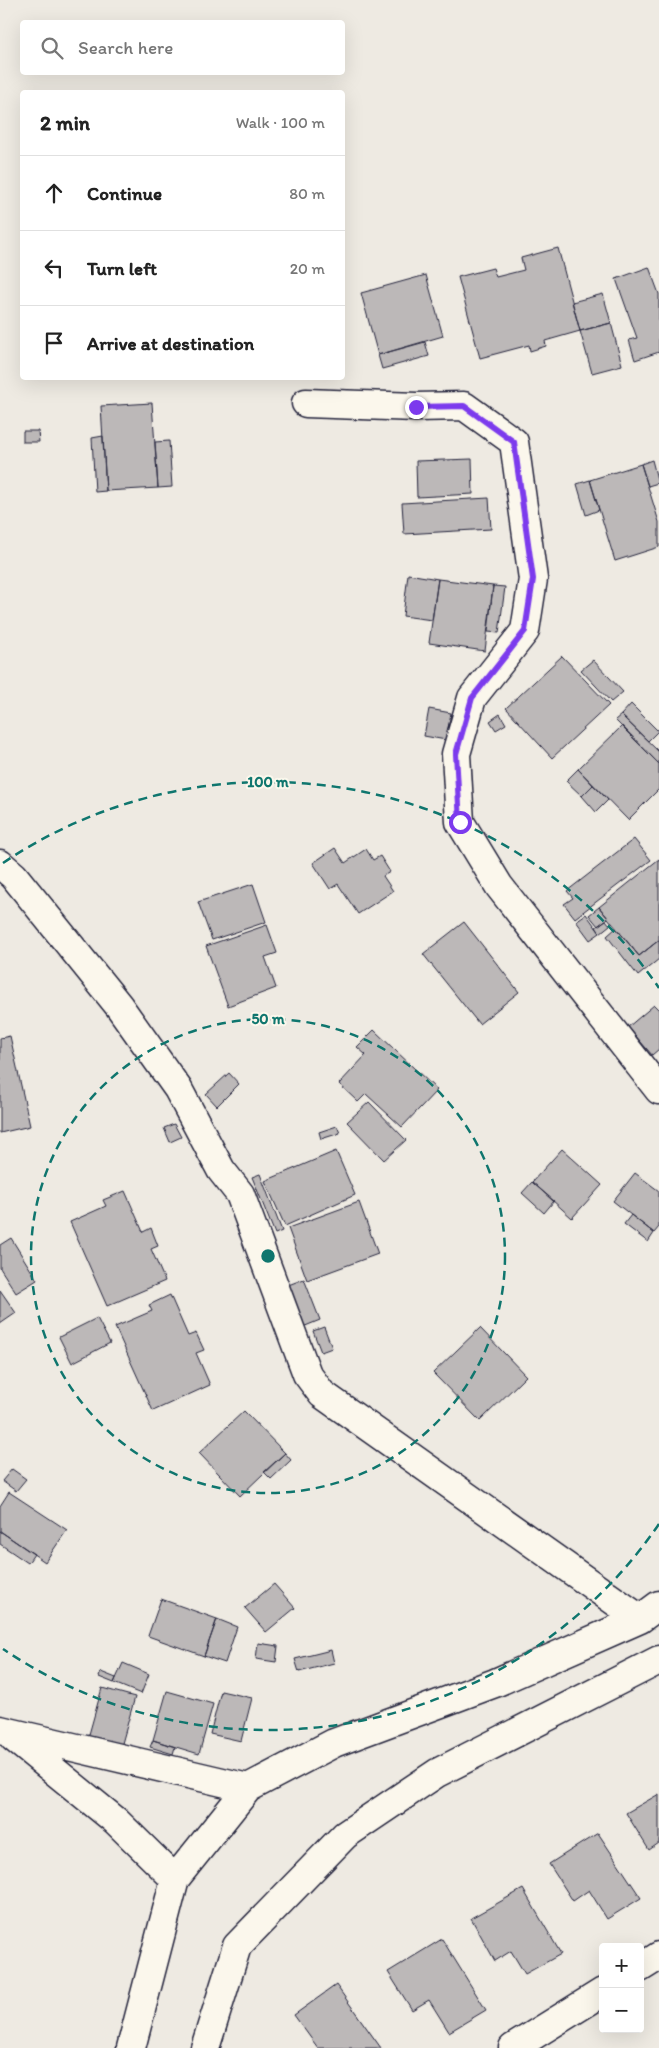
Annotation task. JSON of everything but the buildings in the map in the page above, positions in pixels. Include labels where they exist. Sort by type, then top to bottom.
[{"type":"street","points":[[306,403],[416,407],[464,406],[514,442],[533,579],[525,631],[472,698],[456,754],[460,822],[499,886],[659,1090]]},
{"type":"street","points":[[0,864],[14,876],[119,1006],[178,1089],[221,1170],[240,1194],[307,1374],[322,1394],[649,1612]]},
{"type":"street","points":[[131,2048],[175,1879],[248,1788],[334,1743],[495,1683],[649,1612]]},
{"type":"street","points":[[205,2048],[237,1946],[345,1835],[437,1773],[659,1660]]},
{"type":"street","points":[[4,1732],[248,1788]]},
{"type":"street","points":[[4,1732],[116,1821],[175,1879]]},
{"type":"street","points":[[644,1965],[659,1956]]},
{"type":"street","points":[[513,2048],[599,1994]]},
{"type":"route","points":[[416,407],[464,406],[514,442],[533,579],[525,631],[472,698],[456,754],[460,822]]}]
